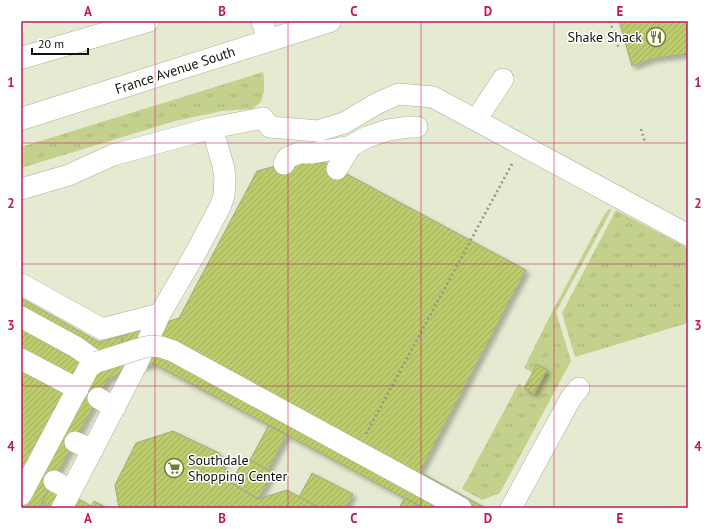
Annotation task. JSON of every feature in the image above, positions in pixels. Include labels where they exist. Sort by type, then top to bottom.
[{"type":"main road","points":[[21,58],[148,21]]},
{"type":"main road","name":"France Avenue South","points":[[21,119],[265,31],[330,21]]},
{"type":"lane","points":[[476,120],[503,78]]},
{"type":"lane","points":[[21,189],[69,175],[113,155],[212,128],[263,118],[270,127],[318,131],[344,123],[376,104],[398,94],[433,97],[688,235]]},
{"type":"lane","points":[[284,164],[287,158],[299,153],[321,152],[351,146],[367,136],[388,130],[417,127]]},
{"type":"lane","points":[[62,493],[106,403],[136,366],[160,314],[220,207],[224,196],[225,186],[223,165],[212,128]]},
{"type":"lane","points":[[337,169],[351,146]]},
{"type":"lane","points":[[21,284],[102,329],[160,314]]},
{"type":"lane","points":[[21,317],[76,347],[97,362]]},
{"type":"lane","points":[[21,495],[89,368],[97,362],[151,346],[161,347],[178,354],[461,508]]},
{"type":"lane","points":[[21,359],[78,389]]},
{"type":"lane","points":[[511,508],[571,398],[579,388]]},
{"type":"path","points":[[610,21],[618,49]]},
{"type":"path","points":[[641,129],[644,142]]},
{"type":"path","points":[[371,439],[365,435],[515,158]]},
{"type":"green space","points":[[263,72],[264,91],[261,102],[252,109],[222,111],[175,121],[21,168],[21,147]]},
{"type":"green space","points":[[612,209],[556,312],[571,361],[500,493],[482,500],[462,489],[519,383],[524,388],[534,393],[547,371],[537,364],[532,372],[524,368],[604,215],[608,210]]},
{"type":"green space","points":[[616,210],[688,248],[688,323],[575,357],[562,313]]},
{"type":"building","name":"Shake Shack","points":[[619,21],[688,21],[688,54],[655,58],[632,66]]},
{"type":"building","points":[[313,156],[526,270],[420,472],[482,506],[481,508],[423,508],[154,364],[131,370],[121,336],[179,318],[257,171]]},
{"type":"building","points":[[21,298],[99,342],[121,336],[131,370],[108,379],[39,508],[21,508]]},
{"type":"building","points":[[537,364],[547,370],[534,394],[524,388]]},
{"type":"building","points":[[269,425],[287,435],[268,470],[250,460]]},
{"type":"building","name":"Southdale Shopping Center","points":[[173,431],[219,453],[231,483],[258,499],[287,490],[320,508],[119,508],[115,485],[136,443]]},
{"type":"building","points":[[245,457],[273,473],[258,499],[231,483]]},
{"type":"building","points":[[312,473],[353,494],[346,508],[320,508],[299,497]]},
{"type":"building","points":[[52,484],[91,506],[90,508],[54,508],[42,502]]},
{"type":"building","points":[[405,498],[420,506],[419,508],[399,508]]},
{"type":"building","points":[[94,501],[107,508],[90,508]]},
{"type":"place","name":"Shake Shack","points":[[656,37]]},
{"type":"place","name":"Southdale Shopping Center","points":[[174,468]]}]
